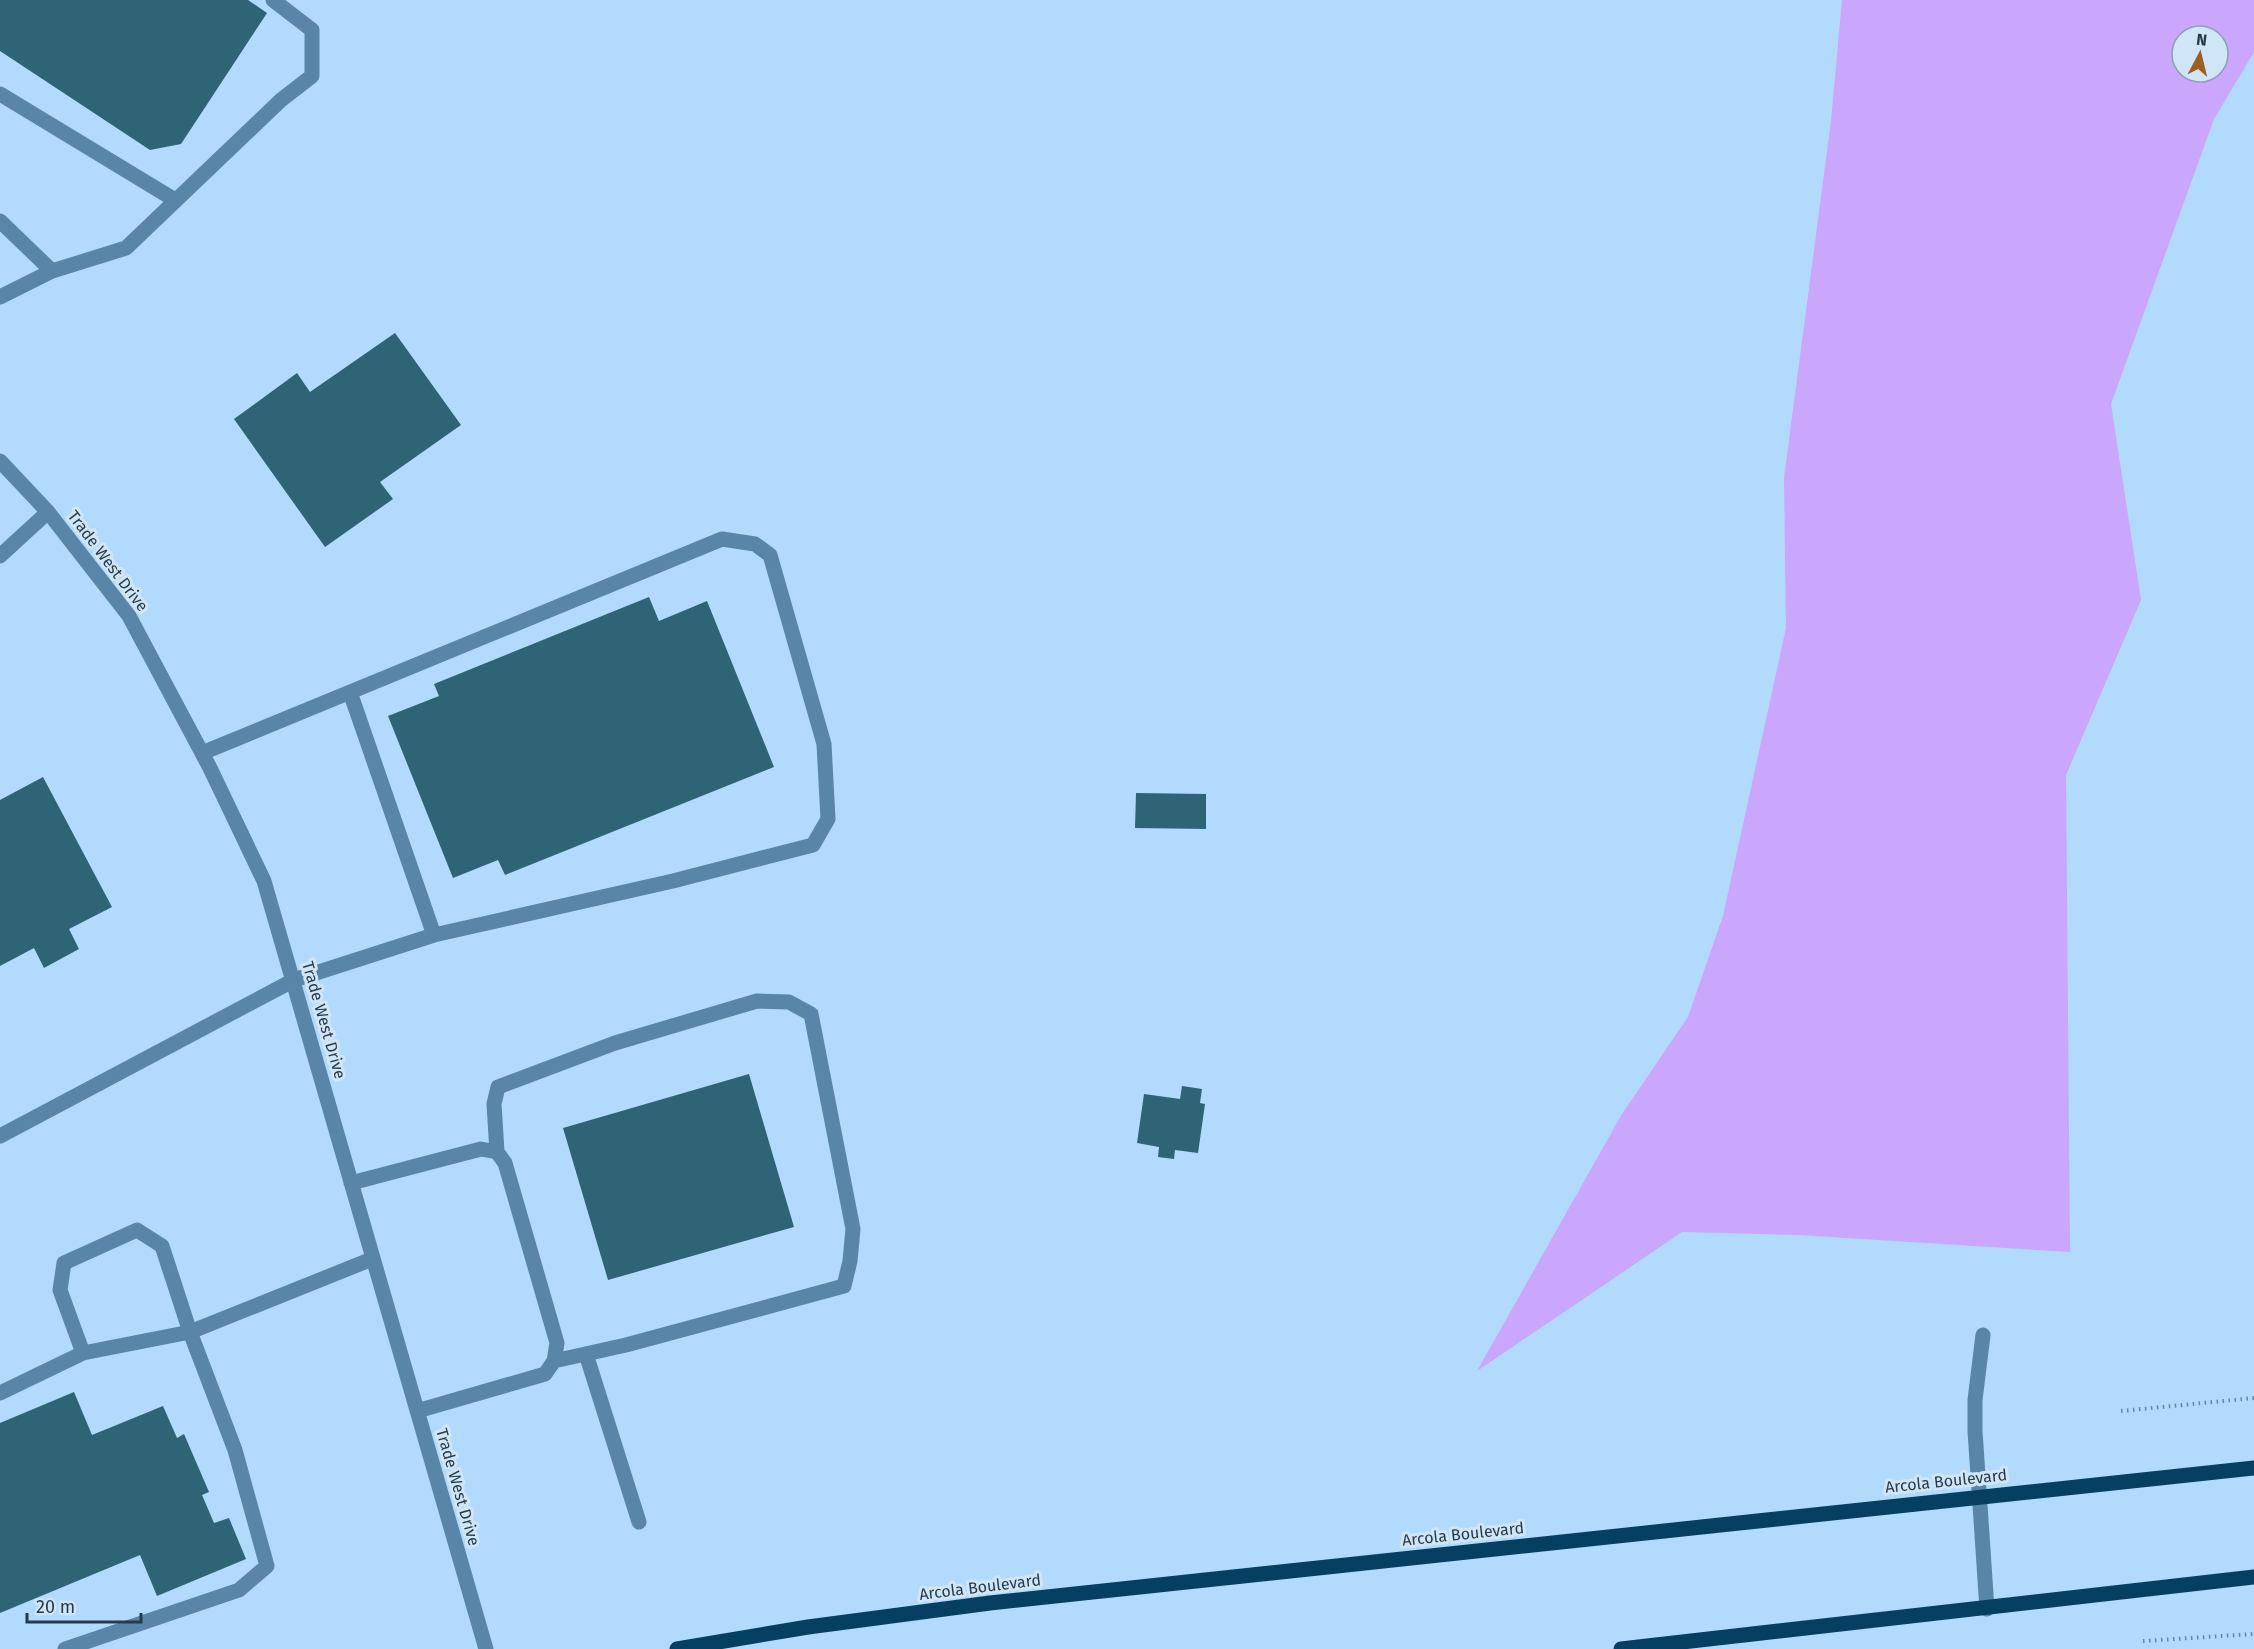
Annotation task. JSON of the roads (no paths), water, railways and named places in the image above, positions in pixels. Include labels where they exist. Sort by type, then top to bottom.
[{"type":"main road","name":"Arcola Boulevard","points":[[677,1649],[808,1627],[990,1603],[1978,1495],[2254,1468]]},
{"type":"main road","points":[[1621,1649],[2254,1577]]},
{"type":"street","points":[[0,297],[52,271],[126,249],[281,100],[312,76],[312,30],[273,0]]},
{"type":"street","points":[[0,94],[175,200]]},
{"type":"street","points":[[0,221],[52,271]]},
{"type":"street","name":"Trade West Drive","points":[[0,461],[48,513],[129,616],[202,753],[264,881],[486,1649]]},
{"type":"street","points":[[0,556],[48,513]]},
{"type":"street","points":[[0,1136],[294,980],[434,935],[673,881],[813,846],[828,819],[824,744],[770,555],[755,544],[722,539],[202,753]]},
{"type":"street","points":[[350,692],[434,935]]},
{"type":"street","points":[[417,1411],[545,1374],[554,1361],[557,1343],[504,1163],[497,1152],[494,1104],[498,1087],[615,1043],[757,1001],[789,1002],[811,1014],[853,1229],[850,1261],[844,1286],[554,1361]]},
{"type":"street","points":[[351,1183],[481,1149],[497,1152]]},
{"type":"street","points":[[65,1649],[239,1590],[267,1566],[235,1450],[190,1332],[162,1246],[137,1230],[64,1263],[60,1290],[83,1353]]},
{"type":"street","points":[[0,1393],[83,1353],[190,1332],[372,1258]]},
{"type":"street","points":[[1983,1335],[1975,1400],[1978,1495],[1988,1609]]},
{"type":"street","points":[[586,1354],[639,1522]]}]
